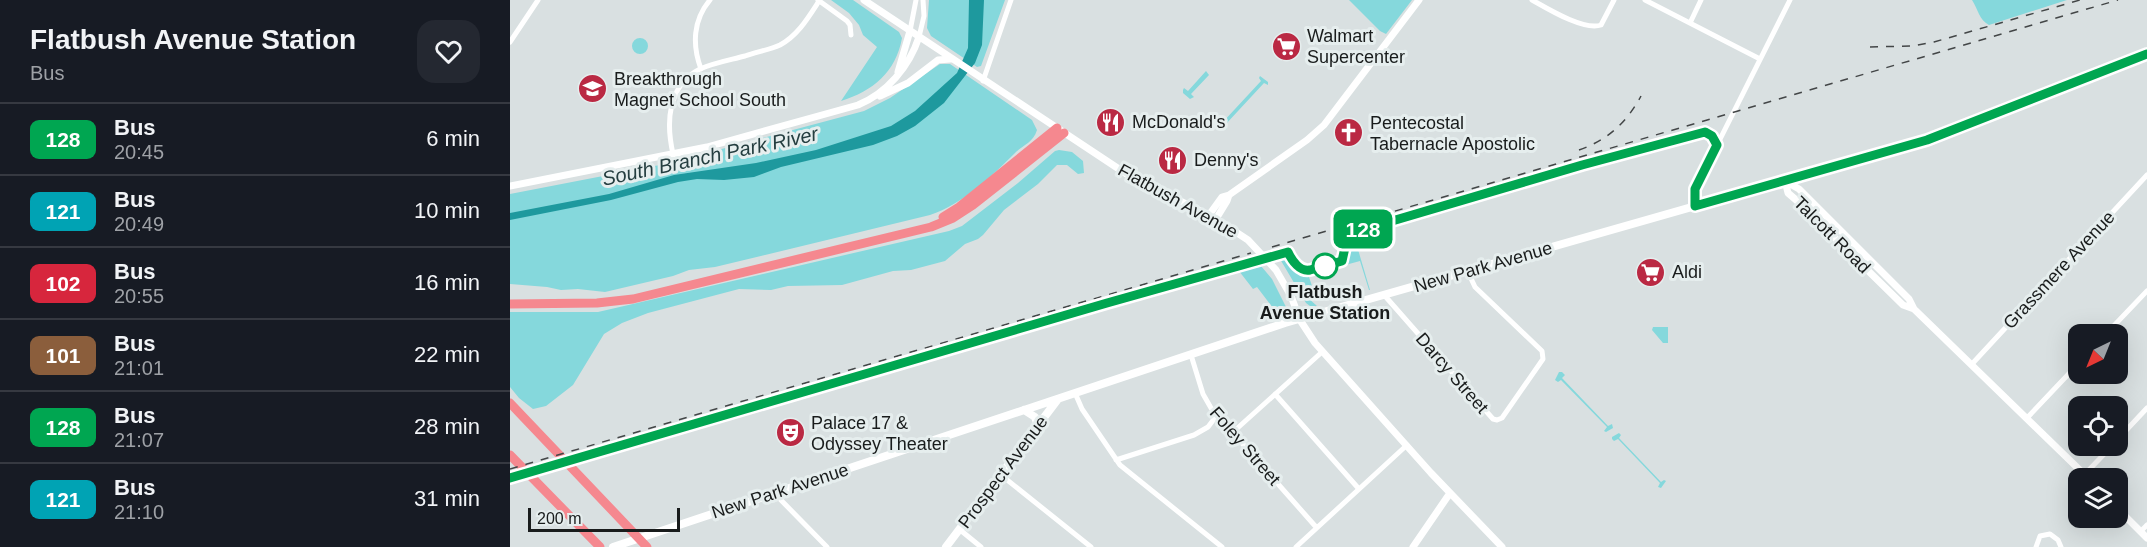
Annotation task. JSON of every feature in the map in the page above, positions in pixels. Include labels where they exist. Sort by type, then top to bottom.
[{"type":"highway","points":[[510,298],[598,298],[629,295],[929,222],[959,207],[1060,130]]},
{"type":"highway","points":[[510,304],[597,303],[633,299],[927,228],[951,219],[973,206],[1060,130]]},
{"type":"highway","points":[[510,403],[647,547]]},
{"type":"highway","points":[[510,455],[600,547]]},
{"type":"main road","name":"New Park Avenue","points":[[613,547],[1285,323],[1927,140],[2147,54]]},
{"type":"main road","name":"Prospect Avenue","points":[[946,547],[1059,398]]},
{"type":"main road","points":[[1023,410],[1035,417],[1038,426]]},
{"type":"street","points":[[510,42],[537,0]]},
{"type":"street","points":[[700,69],[695,45],[695,30],[710,0]]},
{"type":"street","points":[[673,154],[669,131],[669,112],[678,92],[686,81],[700,69],[782,44],[796,33],[819,0],[847,21],[851,34]]},
{"type":"street","name":"Flatbush Avenue","points":[[864,0],[1128,175],[1212,217],[1248,240],[1276,270],[1291,296],[1300,320],[1322,352],[1502,547]]},
{"type":"street","points":[[896,76],[910,32],[916,0]]},
{"type":"street","points":[[874,98],[908,61],[919,37],[924,16],[923,0]]},
{"type":"street","points":[[983,81],[1011,0]]},
{"type":"street","points":[[1212,217],[1227,201],[1229,195],[1307,141],[1324,125],[1419,0]]},
{"type":"street","points":[[1532,0],[1584,26],[1595,27],[1601,25],[1614,0]]},
{"type":"street","points":[[1645,0],[1760,59]]},
{"type":"street","points":[[1690,23],[1701,0]]},
{"type":"street","points":[[1695,206],[1694,195],[1699,181],[1790,0]]},
{"type":"street","points":[[510,186],[673,154],[833,112],[892,91],[908,83],[938,60],[951,59]]},
{"type":"street","name":"Grassmere Avenue","points":[[1972,364],[2147,175]]},
{"type":"street","name":"Talcott Road","points":[[1785,181],[1799,189],[1909,299],[1914,309],[2077,468]]},
{"type":"street","name":"Talcott Road","points":[[1785,181],[1788,193],[1904,306],[1914,309]]},
{"type":"street","points":[[1842,245],[1848,239]]},
{"type":"street","name":"Darcy Street","points":[[1385,296],[1493,419],[1497,420],[1502,418],[1544,355],[1475,287],[1468,272]]},
{"type":"street","points":[[1884,287],[1890,280]]},
{"type":"street","points":[[2116,324],[2147,291]]},
{"type":"street","points":[[1232,433],[1322,352]]},
{"type":"street","name":"Foley Street","points":[[1191,355],[1203,394],[1217,415],[1316,527]]},
{"type":"street","points":[[2027,418],[2068,375]]},
{"type":"street","points":[[1075,393],[1082,409],[1116,460],[1221,547]]},
{"type":"street","points":[[1275,394],[1359,489]]},
{"type":"street","points":[[2128,428],[2147,408]]},
{"type":"street","points":[[1116,460],[1194,435],[1208,427],[1217,415]]},
{"type":"street","points":[[1296,547],[1407,445]]},
{"type":"street","points":[[2094,468],[2104,456]]},
{"type":"street","points":[[1001,475],[1091,547]]},
{"type":"street","points":[[774,493],[827,547]]},
{"type":"street","points":[[1413,547],[1450,493]]},
{"type":"street","points":[[2128,519],[2147,538]]},
{"type":"street","points":[[2141,531],[2147,525]]},
{"type":"street","points":[[959,529],[981,547]]},
{"type":"street","points":[[2036,547],[2040,537],[2050,534],[2061,547]]},
{"type":"shaded area","points":[[831,0],[853,0],[899,32],[902,38],[894,61],[881,78],[863,92],[841,101],[877,47],[863,35],[859,25],[849,13]]},
{"type":"shaded area","points":[[929,0],[1005,0],[981,66],[977,67],[931,36],[927,28]]},
{"type":"shaded area","points":[[969,0],[984,0],[982,45],[975,63],[944,103],[915,126],[897,136],[873,145],[781,167],[754,177],[678,182],[611,200],[510,220],[510,213],[609,194],[674,175],[756,163],[816,150],[891,126],[915,111],[957,73],[968,48]]},
{"type":"shaded area","points":[[1349,0],[1412,0],[1386,34],[1380,31]]},
{"type":"shaded area","points":[[1972,0],[2067,0],[1989,25],[1981,17]]},
{"type":"shaded area","points":[[640,38],[648,46],[640,54],[632,46]]},
{"type":"shaded area","points":[[940,64],[950,64],[1032,120],[1037,130],[1031,141],[954,204],[930,215],[715,267],[689,270],[605,292],[510,284],[510,194],[665,164],[864,111],[890,98]]},
{"type":"shaded area","points":[[1206,71],[1209,75],[1191,94],[1194,97],[1190,99],[1183,93],[1184,88],[1188,91]]},
{"type":"shaded area","points":[[1260,76],[1268,82],[1268,85],[1264,83],[1225,125],[1227,129],[1223,130],[1217,122],[1219,120],[1222,123],[1261,81]]},
{"type":"shaded area","points":[[1059,150],[1072,152],[1083,161],[1084,173],[1078,174],[1067,165],[1057,165],[1038,184],[1004,210],[983,235],[965,244],[945,261],[911,270],[893,271],[842,285],[788,286],[771,290],[739,289],[648,313],[622,323],[604,334],[573,385],[546,406],[533,409],[510,387],[510,312],[598,312],[949,231],[962,226]]},
{"type":"shaded area","points":[[1354,236],[1370,290],[1360,261],[1338,267],[1344,263],[1349,240]]},
{"type":"shaded area","points":[[1282,258],[1303,276],[1308,274],[1313,289],[1309,290],[1310,295],[1307,297],[1317,306],[1310,306],[1306,303],[1280,259]]},
{"type":"shaded area","points":[[1261,266],[1272,279],[1286,307],[1281,317],[1271,320],[1273,308],[1257,287],[1253,289],[1239,271]]},
{"type":"shaded area","points":[[1325,287],[1330,294],[1358,287],[1362,292],[1327,299]]},
{"type":"shaded area","points":[[1653,327],[1668,327],[1668,343],[1663,343],[1652,330]]},
{"type":"shaded area","points":[[1559,372],[1565,375],[1562,378],[1608,426],[1612,424],[1613,428],[1604,431],[1607,427],[1561,380],[1558,382],[1555,380]]},
{"type":"shaded area","points":[[1619,433],[1621,435],[1619,438],[1661,482],[1666,481],[1661,488],[1658,487],[1660,483],[1618,439],[1614,441],[1612,439]]},
{"type":"railway","points":[[1870,47],[1912,46],[1934,42],[2080,0]]},
{"type":"railway","points":[[1272,247],[2118,0]]},
{"type":"railway","points":[[1579,150],[1599,141],[1616,129],[1641,96]]},
{"type":"railway","points":[[510,469],[1251,253]]},
{"type":"bus line","name":"128","points":[[510,478],[1288,252],[1299,267],[1305,271],[1342,261],[1348,234],[1582,165],[1705,132],[1712,136],[1717,145],[1695,189],[1695,206],[1927,140],[2147,54]]},
{"type":"place","name":"Walmart Supercenter","points":[[1286,46]]},
{"type":"place","name":"Breakthrough Magnet School South","points":[[593,89]]},
{"type":"place","name":"McDonald's","points":[[1111,122]]},
{"type":"place","name":"Pentecostal Tabernacle Apostolic","points":[[1349,133]]},
{"type":"place","name":"Denny's","points":[[1173,160]]},
{"type":"place","name":"Flatbush Avenue Station","points":[[1325,266]]},
{"type":"place","name":"Aldi","points":[[1651,272]]},
{"type":"place","name":"Palace 17 & Odyssey Theater","points":[[790,433]]},
{"type":"water label","name":"South Branch Park River","points":[[710,156]]}]
